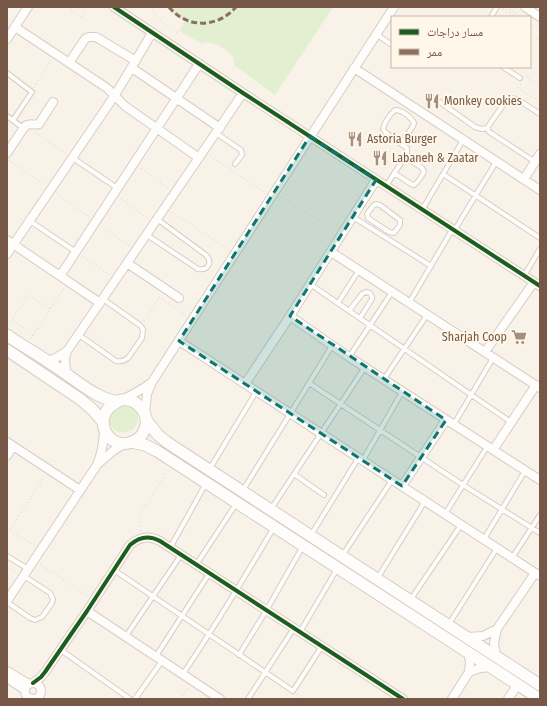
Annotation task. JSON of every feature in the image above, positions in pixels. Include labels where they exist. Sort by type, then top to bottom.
[{"type":"main road","points":[[7,336],[47,360],[90,391],[103,397],[120,401]]},
{"type":"main road","points":[[7,350],[80,399],[93,410],[111,439],[120,443],[128,443],[151,448],[175,462],[540,699]]},
{"type":"main road","points":[[103,425],[105,412],[112,404],[128,400],[133,402],[142,408],[154,430],[163,439],[540,685]]},
{"type":"main road","points":[[128,443],[140,438],[143,434],[146,425],[146,416]]},
{"type":"main road","points":[[304,545],[306,542],[310,542],[327,552],[341,555]]},
{"type":"street","points":[[7,39],[28,7]]},
{"type":"street","points":[[114,7],[386,187],[537,284],[485,352]]},
{"type":"street","points":[[146,416],[147,394],[152,382],[394,7]]},
{"type":"street","points":[[525,7],[540,17]]},
{"type":"street","points":[[15,27],[107,88],[125,106],[201,155]]},
{"type":"street","points":[[7,254],[10,242],[30,220],[115,95],[152,33]]},
{"type":"street","points":[[69,63],[85,39],[91,36],[96,37],[218,130]]},
{"type":"street","points":[[60,276],[199,64]]},
{"type":"street","points":[[354,68],[540,190]]},
{"type":"street","points":[[66,373],[65,358],[67,352],[243,93]]},
{"type":"street","points":[[7,153],[24,127],[29,124],[39,124],[53,102]]},
{"type":"street","points":[[524,179],[540,154]]},
{"type":"street","points":[[245,384],[376,180]]},
{"type":"street","points":[[10,242],[60,276],[102,301]]},
{"type":"street","points":[[331,252],[538,387],[512,423],[490,449]]},
{"type":"street","points":[[127,263],[179,298]]},
{"type":"street","points":[[290,316],[332,346],[402,392],[540,480]]},
{"type":"street","points":[[179,341],[538,574],[497,629],[494,643],[496,656]]},
{"type":"street","points":[[47,360],[67,352]]},
{"type":"street","points":[[120,401],[138,392],[152,382]]},
{"type":"street","points":[[402,486],[446,420]]},
{"type":"street","points":[[97,465],[102,450],[104,435],[103,425]]},
{"type":"street","points":[[7,602],[97,465],[113,451],[128,443]]},
{"type":"street","points":[[7,456],[10,444],[80,490]]},
{"type":"street","points":[[45,672],[39,697],[34,699],[30,698],[26,695],[29,686],[45,672],[88,611],[130,545],[134,542],[149,537],[160,541],[403,699]]},
{"type":"street","points":[[124,554],[132,547],[140,543],[155,542],[167,546]]},
{"type":"street","points":[[88,611],[220,699]]},
{"type":"street","points":[[468,637],[483,636],[497,629]]},
{"type":"street","points":[[452,699],[469,672],[470,662],[468,651]]},
{"type":"street","points":[[469,672],[480,668],[491,667]]},
{"type":"street","points":[[7,671],[29,686]]},
{"type":"street","points":[[7,678],[29,686],[38,685],[46,699]]},
{"type":"street","points":[[508,699],[518,684]]},
{"type":"street","points":[[386,699],[392,692]]},
{"type":"lane","points":[[492,16],[497,7]]},
{"type":"lane","points":[[376,34],[391,44]]},
{"type":"lane","points":[[505,68],[520,78]]},
{"type":"lane","points":[[7,74],[32,92],[13,120]]},
{"type":"lane","points":[[434,98],[475,127],[482,129],[488,128]]},
{"type":"lane","points":[[488,128],[506,101],[510,98],[517,99],[540,114]]},
{"type":"lane","points":[[386,187],[407,154],[406,147],[401,144],[385,132],[383,129],[393,112],[396,110],[400,111],[414,123],[401,144]]},
{"type":"lane","points":[[7,116],[24,127]]},
{"type":"lane","points":[[488,128],[490,133],[535,162]]},
{"type":"lane","points":[[218,130],[241,150],[242,156],[235,164]]},
{"type":"lane","points":[[422,210],[463,139]]},
{"type":"lane","points":[[394,173],[414,185],[423,173],[424,170],[422,168],[405,157]]},
{"type":"lane","points":[[72,158],[116,191]]},
{"type":"lane","points":[[409,303],[430,266],[497,161]]},
{"type":"lane","points":[[443,174],[540,238]]},
{"type":"lane","points":[[378,204],[399,218],[401,223],[395,232],[390,233],[371,221],[367,214],[373,206],[378,204]]},
{"type":"lane","points":[[353,217],[430,266]]},
{"type":"lane","points":[[30,220],[76,252]]},
{"type":"lane","points":[[147,234],[198,269],[201,270],[207,267],[209,260],[206,255],[156,221]]},
{"type":"lane","points":[[367,226],[371,221]]},
{"type":"lane","points":[[524,276],[540,250]]},
{"type":"lane","points":[[338,303],[359,270]]},
{"type":"lane","points":[[310,284],[512,423]]},
{"type":"lane","points":[[349,311],[362,294],[366,292],[370,293],[372,299],[360,318]]},
{"type":"lane","points":[[349,357],[392,292]]},
{"type":"lane","points":[[79,334],[116,361],[122,362],[128,358],[142,338],[143,330],[141,326],[102,301]]},
{"type":"lane","points":[[384,380],[427,315]]},
{"type":"lane","points":[[242,491],[332,346]]},
{"type":"lane","points":[[453,425],[493,357]]},
{"type":"lane","points":[[271,510],[365,367]]},
{"type":"lane","points":[[309,383],[463,485],[540,533]]},
{"type":"lane","points":[[209,470],[257,391]]},
{"type":"lane","points":[[311,536],[380,430],[402,392]]},
{"type":"lane","points":[[445,514],[463,485],[490,449]]},
{"type":"lane","points":[[484,539],[525,471]]},
{"type":"lane","points":[[294,474],[324,495]]},
{"type":"lane","points":[[341,555],[392,479]]},
{"type":"lane","points":[[167,546],[206,482]]},
{"type":"lane","points":[[377,579],[425,501]]},
{"type":"lane","points":[[196,565],[237,502]]},
{"type":"lane","points":[[512,558],[540,515]]},
{"type":"lane","points":[[410,600],[461,524]]},
{"type":"lane","points":[[183,674],[210,634],[274,526]]},
{"type":"lane","points":[[239,655],[304,545]]},
{"type":"lane","points":[[449,625],[497,548]]},
{"type":"lane","points":[[126,636],[181,555]]},
{"type":"lane","points":[[7,556],[25,574],[50,593],[52,603],[42,617],[35,620],[7,602]]},
{"type":"lane","points":[[248,699],[265,672],[297,630],[338,567]]},
{"type":"lane","points":[[114,570],[293,691],[322,646]]},
{"type":"lane","points":[[135,699],[182,616],[210,574]]},
{"type":"lane","points":[[60,650],[130,699]]},
{"type":"path","points":[[68,7],[81,16],[88,7]]},
{"type":"path","points":[[150,7],[158,19],[178,33],[185,20]]},
{"type":"path","points":[[501,7],[515,16]]},
{"type":"path","points":[[506,7],[520,16]]},
{"type":"path","points":[[531,23],[540,29]]},
{"type":"path","points":[[531,35],[535,38],[540,39]]},
{"type":"path","points":[[32,92],[55,54]]},
{"type":"path","points":[[540,87],[526,76],[518,88],[540,102]]},
{"type":"path","points":[[24,127],[72,158]]},
{"type":"path","points":[[201,155],[342,234]]},
{"type":"path","points":[[7,158],[136,251]]},
{"type":"path","points":[[134,163],[175,193]]},
{"type":"path","points":[[116,191],[156,221]]},
{"type":"path","points":[[166,207],[235,254]]},
{"type":"path","points":[[76,252],[116,280]]},
{"type":"path","points":[[25,347],[68,281]]},
{"type":"path","points":[[33,334],[12,320],[28,295],[50,309]]},
{"type":"path","points":[[141,326],[159,296],[193,320]]},
{"type":"path","points":[[144,538],[139,522],[140,512],[175,462]]},
{"type":"path","points":[[10,530],[49,469]]},
{"type":"path","points":[[7,528],[41,550]]},
{"type":"path","points":[[34,560],[94,600]]},
{"type":"path","points":[[7,566],[25,574]]},
{"type":"path","points":[[181,699],[192,681]]},
{"type":"path","points":[[293,691],[305,699]]},
{"type":"highlighted area","points":[[310,136],[376,180],[290,316],[446,420],[402,486],[179,341]]},
{"type":"green space","points":[[166,7],[333,7],[275,95],[234,65],[234,58],[220,46],[208,42],[202,44],[180,31],[185,21],[172,13]]},
{"type":"green space","points":[[125,402],[137,411],[138,420],[135,427],[124,433],[118,432],[113,428],[109,422],[108,413]]},
{"type":"marked path","points":[[169,7],[176,14],[185,19],[202,23],[220,19],[229,14],[236,7]]},
{"type":"cycle path","points":[[114,7],[243,93],[540,286]]},
{"type":"cycle path","points":[[33,683],[45,672],[130,545],[137,540],[152,538],[160,541],[403,699]]},
{"type":"place","name":"Monkey cookies","points":[[432,101]]},
{"type":"place","name":"Astoria Burger","points":[[355,139]]},
{"type":"place","name":"Labaneh & Zaatar","points":[[380,158]]},
{"type":"place","name":"Sharjah Coop","points":[[519,337]]}]
